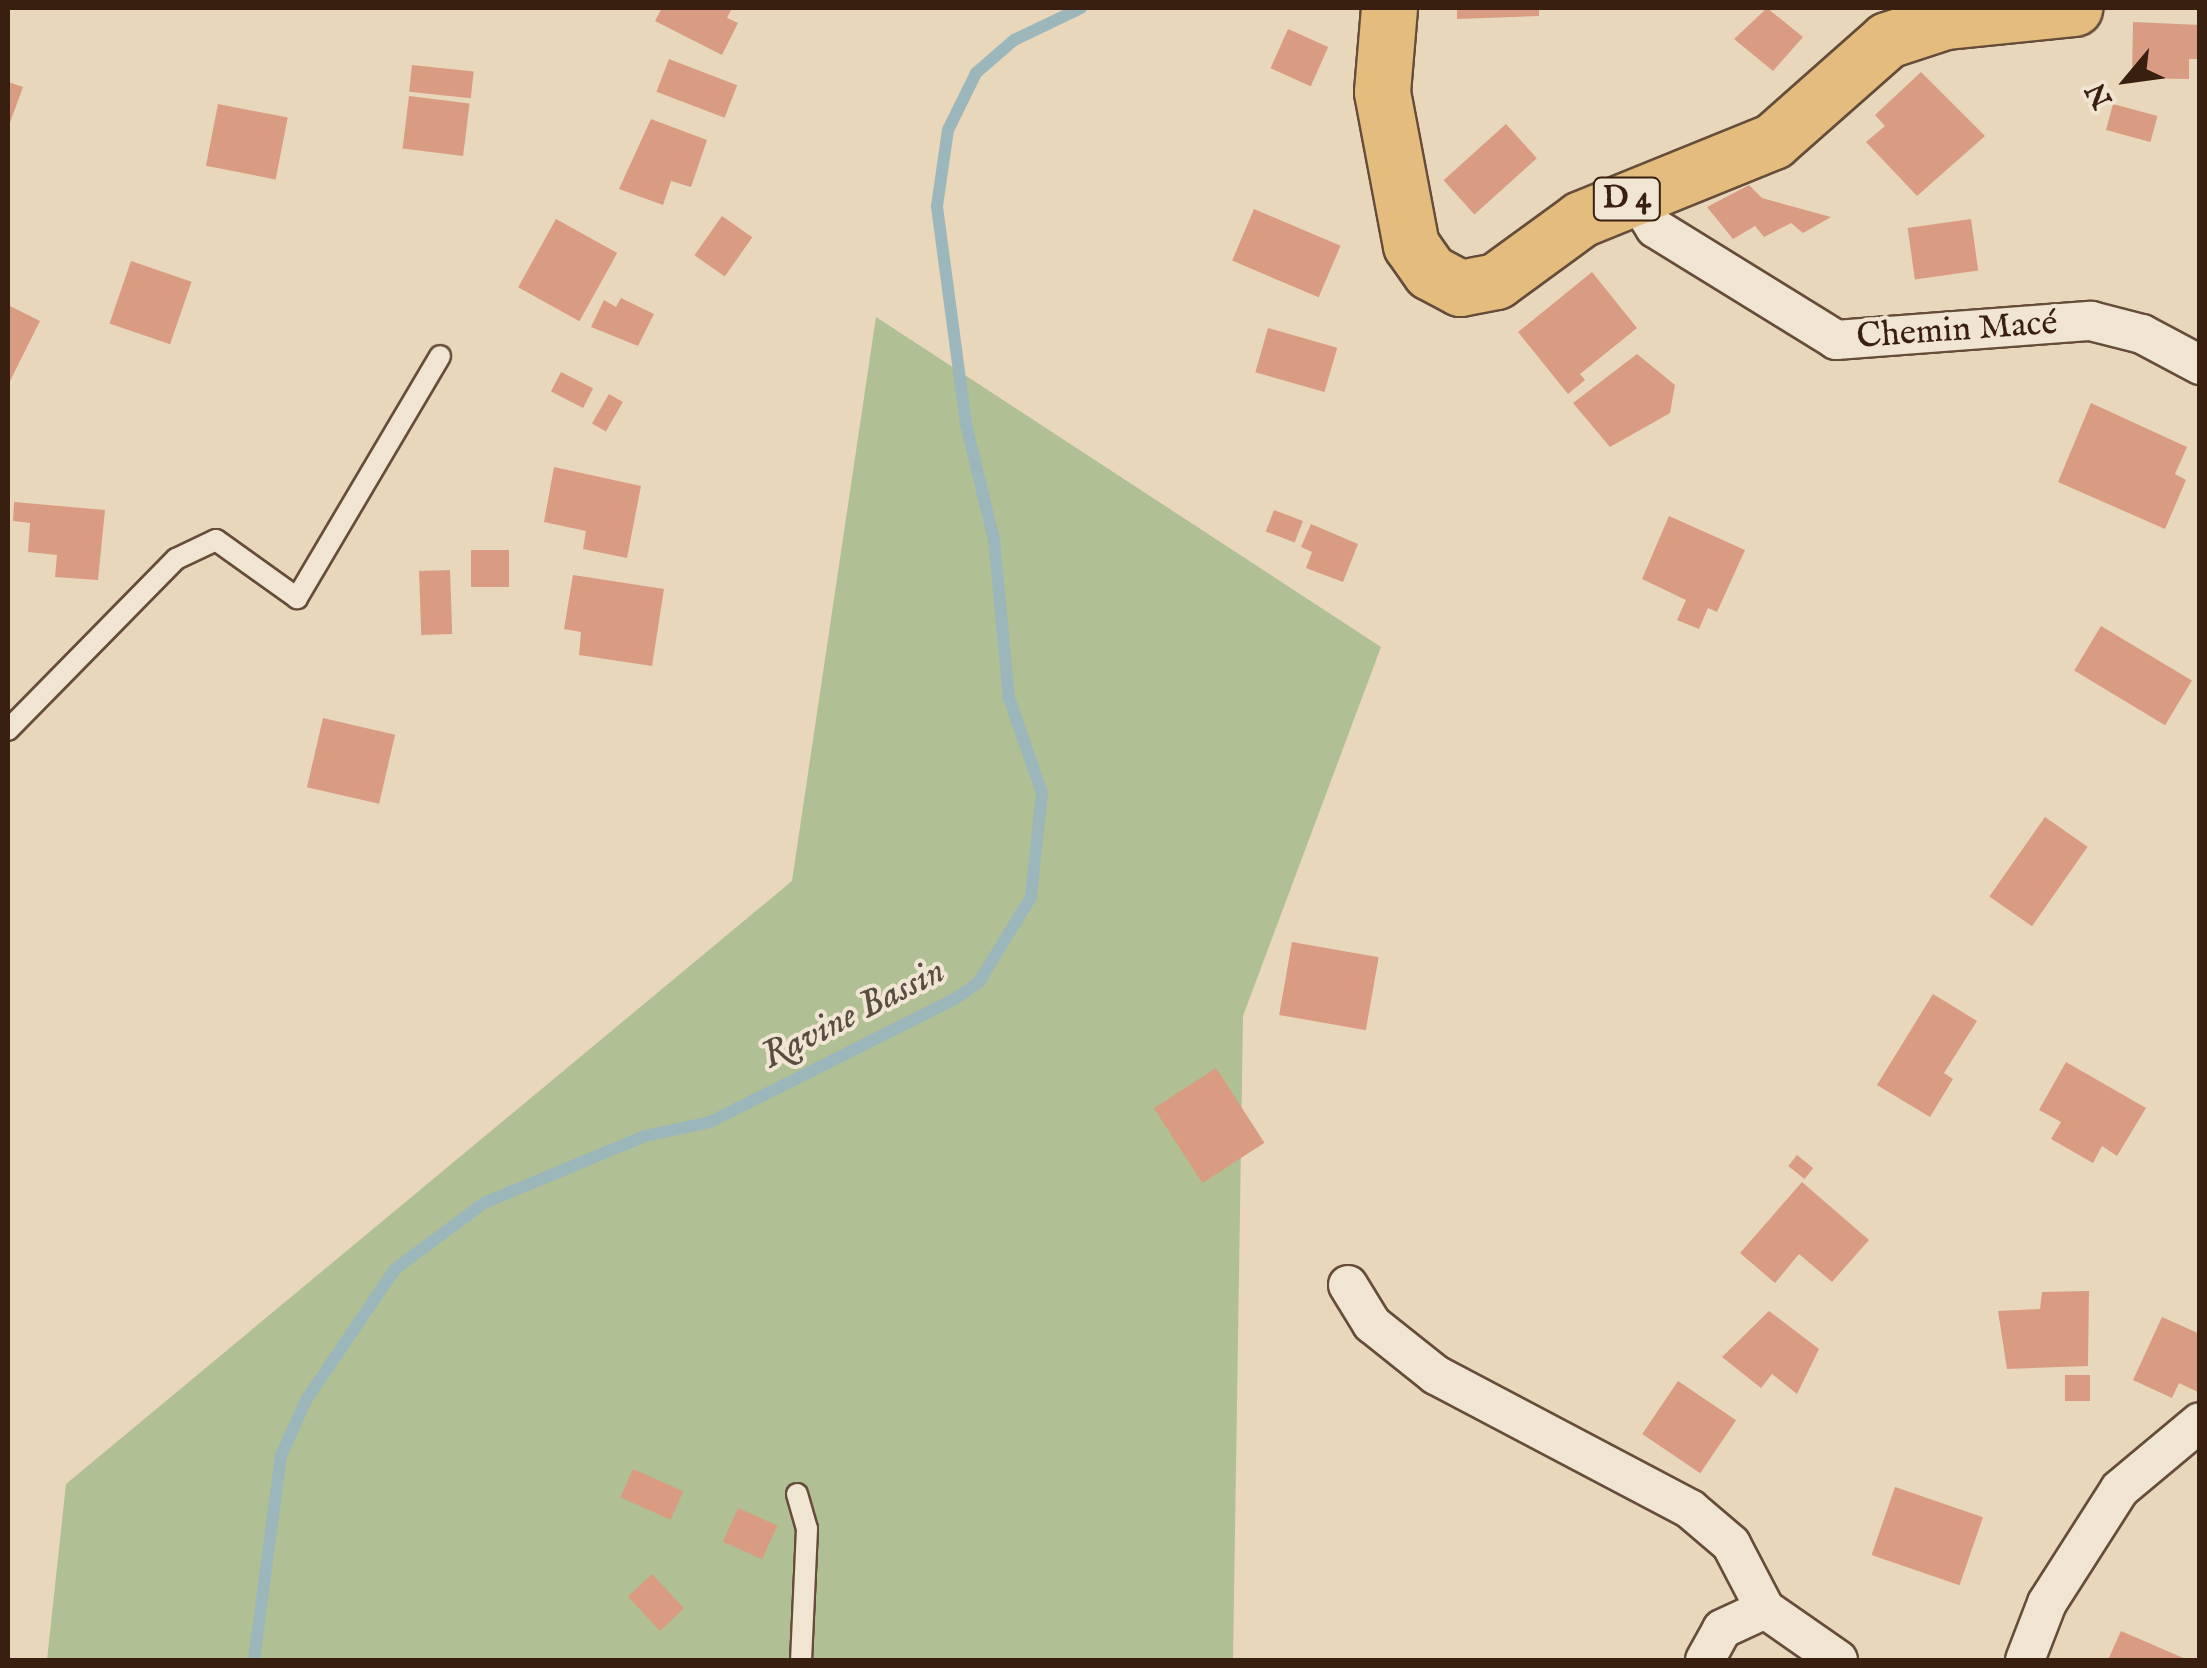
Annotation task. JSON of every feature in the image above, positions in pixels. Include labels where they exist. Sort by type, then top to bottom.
[{"type":"main road","name":"D 4","points":[[1388,8],[1382,92],[1411,246],[1430,272],[1460,288],[1496,281],[1581,219],[1773,141],[1887,40],[1945,20],[2074,8]]},
{"type":"street","name":"Chemin Macé","points":[[1635,196],[1654,228],[1836,340],[2091,321],[2142,334],[2200,365]]},
{"type":"street","points":[[1348,1285],[1372,1324],[1436,1375],[1690,1508],[1730,1544],[1765,1609],[1838,1660]]},
{"type":"street","points":[[2025,1660],[2046,1603],[2120,1490],[2200,1422]]},
{"type":"street","points":[[1706,1660],[1722,1629],[1765,1609]]},
{"type":"lane","points":[[8,730],[176,559],[216,540],[297,598],[440,356]]},
{"type":"lane","points":[[796,1494],[807,1528],[800,1660]]},
{"type":"green space","points":[[876,317],[1381,647],[1243,1016],[1233,1660],[47,1660],[66,1484],[792,881]]},
{"type":"building","points":[[662,8],[732,8],[727,18],[738,23],[722,55],[655,21]]},
{"type":"building","points":[[1457,8],[1539,8],[1539,16],[1457,19]]},
{"type":"building","points":[[1767,8],[1803,37],[1773,71],[1734,39]]},
{"type":"building","points":[[2133,22],[2200,25],[2200,59],[2189,59],[2189,79],[2132,78]]},
{"type":"building","points":[[1288,29],[1328,47],[1311,86],[1271,68]]},
{"type":"building","points":[[669,59],[737,85],[725,118],[656,92]]},
{"type":"building","points":[[412,65],[474,71],[471,98],[409,92]]},
{"type":"building","points":[[1921,72],[1985,136],[1917,196],[1866,142],[1885,126],[1875,115]]},
{"type":"building","points":[[8,82],[23,87],[8,128]]},
{"type":"building","points":[[409,96],[470,103],[463,156],[403,149]]},
{"type":"building","points":[[218,104],[288,118],[276,179],[206,166]]},
{"type":"building","points":[[2113,104],[2157,116],[2150,142],[2106,130]]},
{"type":"building","points":[[651,119],[707,140],[691,187],[671,181],[663,205],[619,189]]},
{"type":"building","points":[[1506,124],[1537,158],[1474,214],[1444,180]]},
{"type":"building","points":[[1749,185],[1762,198],[1831,217],[1803,233],[1791,223],[1764,237],[1755,226],[1733,239],[1707,207]]},
{"type":"building","points":[[1254,209],[1341,246],[1319,297],[1232,261]]},
{"type":"building","points":[[722,216],[752,237],[725,277],[694,255]]},
{"type":"building","points":[[556,219],[617,253],[579,321],[518,287]]},
{"type":"building","points":[[1971,219],[1978,270],[1915,279],[1908,228]]},
{"type":"building","points":[[131,261],[192,282],[170,344],[110,323]]},
{"type":"building","points":[[1592,272],[1637,328],[1580,374],[1585,380],[1568,394],[1518,332]]},
{"type":"building","points":[[621,298],[654,314],[638,346],[591,327],[604,300],[616,307]]},
{"type":"building","points":[[8,305],[40,321],[8,385]]},
{"type":"building","points":[[1268,328],[1337,348],[1325,392],[1255,372]]},
{"type":"building","points":[[1637,354],[1675,385],[1670,413],[1610,447],[1573,403]]},
{"type":"building","points":[[561,372],[593,388],[583,408],[551,392]]},
{"type":"building","points":[[609,394],[623,402],[606,431],[592,423]]},
{"type":"building","points":[[2091,403],[2187,447],[2175,474],[2186,480],[2165,529],[2058,482]]},
{"type":"building","points":[[554,467],[641,486],[627,558],[583,549],[586,531],[544,522]]},
{"type":"building","points":[[14,502],[105,510],[98,580],[55,577],[57,555],[28,552],[30,523],[13,521]]},
{"type":"building","points":[[1274,510],[1303,521],[1295,543],[1266,531]]},
{"type":"building","points":[[1669,516],[1745,550],[1717,612],[1708,608],[1699,629],[1677,620],[1686,600],[1642,579]]},
{"type":"building","points":[[1311,524],[1358,544],[1343,582],[1306,568],[1312,552],[1301,547]]},
{"type":"building","points":[[471,550],[509,550],[509,587],[471,587]]},
{"type":"building","points":[[450,570],[452,634],[421,635],[419,571]]},
{"type":"building","points":[[573,575],[664,589],[652,666],[579,655],[581,632],[564,629]]},
{"type":"building","points":[[2101,626],[2192,681],[2165,725],[2074,671]]},
{"type":"building","points":[[323,718],[395,735],[379,804],[307,787]]},
{"type":"building","points":[[2045,817],[2088,847],[2032,926],[1989,896]]},
{"type":"building","points":[[1292,942],[1379,957],[1366,1030],[1279,1015]]},
{"type":"building","points":[[1933,994],[1977,1021],[1944,1073],[1953,1079],[1930,1117],[1877,1085]]},
{"type":"building","points":[[2066,1062],[2146,1108],[2117,1156],[2102,1146],[2093,1163],[2051,1139],[2061,1122],[2039,1110]]},
{"type":"building","points":[[1216,1068],[1264,1143],[1202,1183],[1154,1108]]},
{"type":"building","points":[[1797,1155],[1813,1168],[1805,1179],[1788,1166]]},
{"type":"building","points":[[1802,1182],[1869,1240],[1832,1282],[1799,1254],[1775,1283],[1740,1253]]},
{"type":"building","points":[[2089,1291],[2088,1366],[2007,1369],[1998,1311],[2040,1309],[2042,1292]]},
{"type":"building","points":[[1769,1311],[1819,1349],[1797,1394],[1772,1374],[1761,1388],[1722,1357]]},
{"type":"building","points":[[2162,1317],[2200,1334],[2200,1393],[2179,1383],[2172,1398],[2133,1380]]},
{"type":"building","points":[[2065,1375],[2090,1375],[2090,1401],[2065,1401]]},
{"type":"building","points":[[1678,1381],[1736,1420],[1700,1473],[1642,1434]]},
{"type":"building","points":[[633,1469],[683,1491],[671,1520],[620,1497]]},
{"type":"building","points":[[1895,1487],[1983,1517],[1959,1585],[1872,1555]]},
{"type":"building","points":[[738,1508],[777,1525],[762,1559],[723,1542]]},
{"type":"building","points":[[652,1574],[684,1608],[660,1631],[628,1597]]},
{"type":"building","points":[[2121,1631],[2188,1660],[2108,1660]]},
{"type":"waterway","name":"Ravine Bassin","points":[[254,1660],[281,1456],[306,1400],[395,1269],[484,1203],[645,1136],[710,1122],[955,999],[979,982],[1031,897],[1042,793],[1009,698],[994,540],[966,424],[937,206],[948,130],[976,73],[1014,40],[1081,8]]}]
